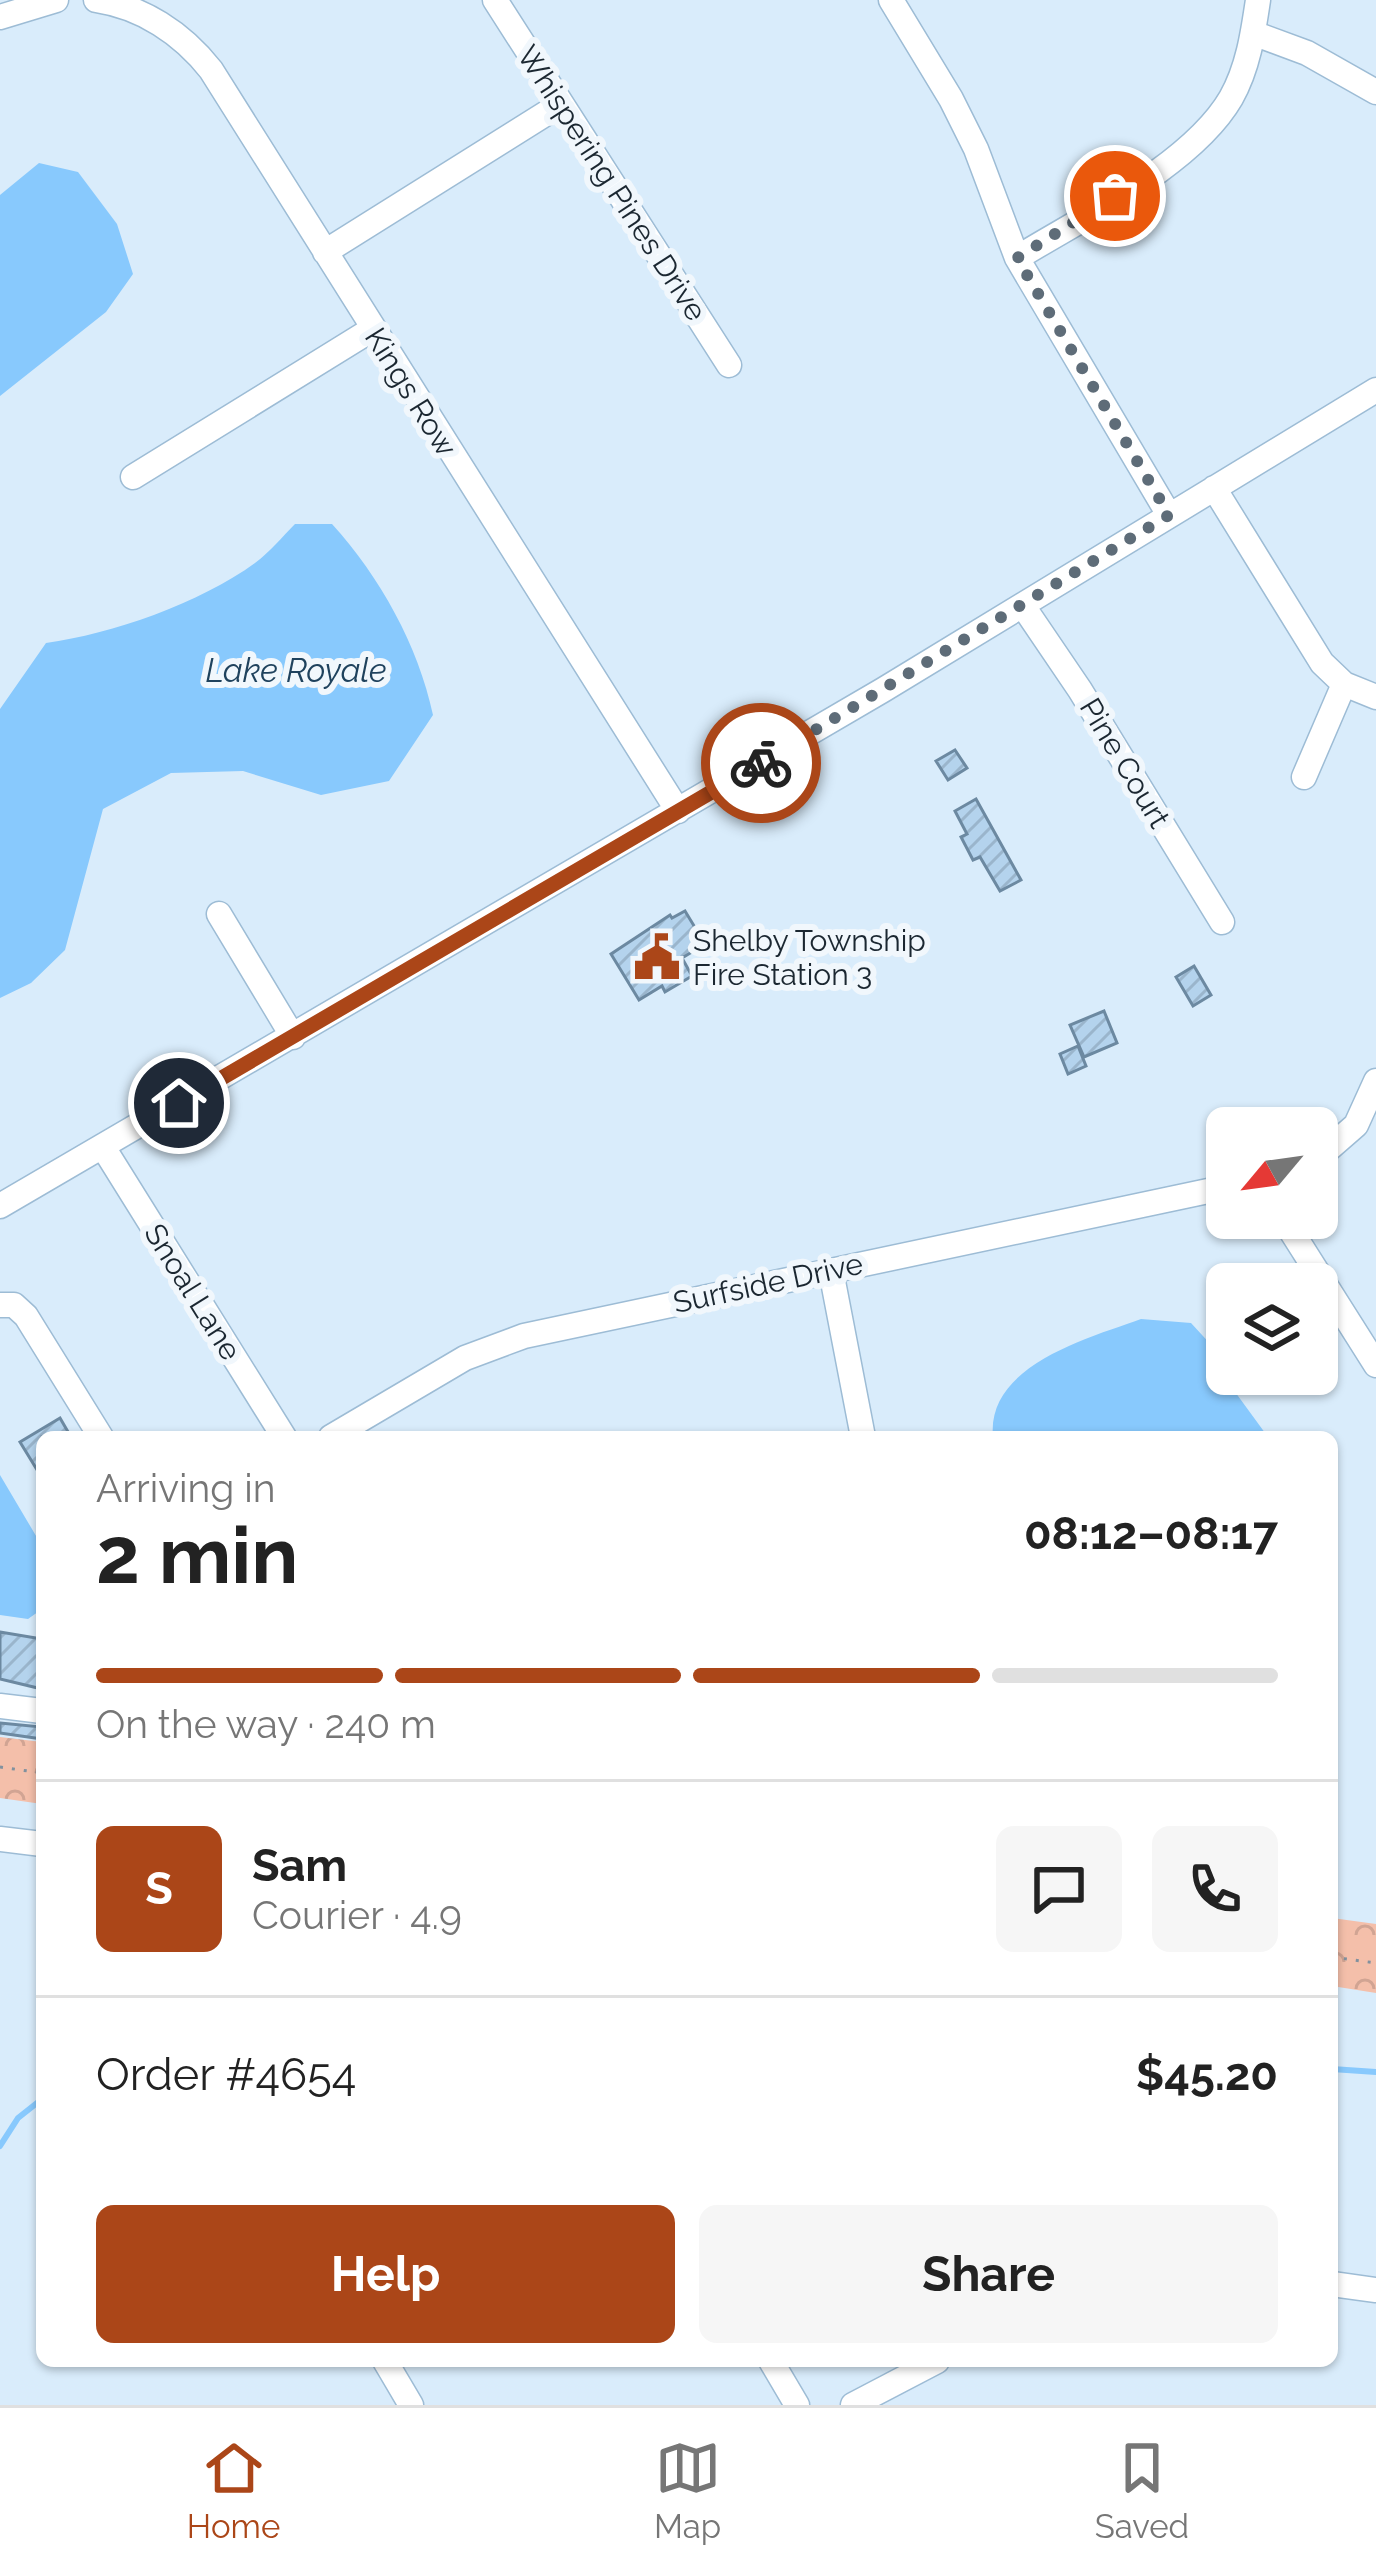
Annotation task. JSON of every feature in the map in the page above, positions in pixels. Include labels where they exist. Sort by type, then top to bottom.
[{"type":"street","points":[[0,16],[56,0]]},
{"type":"street","name":"Whispering Pines Drive","points":[[495,0],[729,365]]},
{"type":"street","points":[[892,0],[968,132],[1017,258],[1169,515]]},
{"type":"street","points":[[1017,258],[1193,144],[1232,96],[1253,33],[1258,0]]},
{"type":"street","name":"Kings Row","points":[[109,1],[160,24],[199,55],[678,811]]},
{"type":"street","points":[[1253,33],[1307,53],[1376,92]]},
{"type":"street","points":[[325,252],[561,104]]},
{"type":"street","points":[[133,477],[371,330]]},
{"type":"street","points":[[0,1206],[678,811],[1376,389]]},
{"type":"street","points":[[1214,488],[1309,644],[1344,684],[1376,697]]},
{"type":"street","name":"Pine Court","points":[[1023,606],[1080,689],[1222,922]]},
{"type":"street","points":[[1304,776],[1344,684]]},
{"type":"street","points":[[219,914],[293,1037]]},
{"type":"street","points":[[1338,1140],[1355,1125],[1376,1081]]},
{"type":"street","name":"Snoal Lane","points":[[103,1148],[280,1431]]},
{"type":"street","name":"Surfside Drive","points":[[341,1431],[496,1344],[1206,1191]]},
{"type":"street","points":[[1296,1239],[1376,1366]]},
{"type":"street","points":[[831,1270],[862,1431]]},
{"type":"street","points":[[0,1305],[14,1305],[26,1316],[97,1431]]},
{"type":"street","points":[[0,1706],[36,1711]]},
{"type":"street","points":[[0,1839],[36,1843]]},
{"type":"street","points":[[1338,2285],[1376,2290]]},
{"type":"street","points":[[389,2367],[411,2405]]},
{"type":"street","points":[[775,2367],[797,2405]]},
{"type":"street","points":[[853,2405],[926,2367]]},
{"type":"path","points":[[0,1767],[36,1772]]},
{"type":"path","points":[[1338,1958],[1376,1963]]},
{"type":"green space","points":[[0,1737],[36,1741],[36,1803],[0,1798]]},
{"type":"green space","points":[[1338,1919],[1376,1924],[1376,1993],[1338,1987]]},
{"type":"water","points":[[39,163],[78,172],[117,224],[133,274],[106,312],[0,396],[0,195]]},
{"type":"water","name":"Lake Royale","points":[[295,524],[332,524],[366,566],[407,638],[433,715],[389,781],[321,795],[243,771],[171,773],[103,809],[65,950],[31,983],[0,998],[0,709],[46,643],[127,624],[182,604],[255,563]]},
{"type":"water","points":[[1141,1319],[1191,1323],[1206,1339],[1206,1395],[1237,1395],[1264,1431],[993,1431],[995,1412],[1006,1391],[1045,1358]]},
{"type":"water","points":[[0,1475],[36,1536],[36,1613],[28,1619],[0,1615]]},
{"type":"building","points":[[955,750],[967,768],[948,780],[936,761]]},
{"type":"building","points":[[976,799],[1021,880],[1000,891],[980,857],[973,860],[961,837],[967,834],[955,811]]},
{"type":"building","points":[[685,911],[705,944],[682,958],[692,976],[639,1000],[611,954],[670,915]]},
{"type":"building","points":[[1194,966],[1211,995],[1193,1006],[1176,977]]},
{"type":"building","points":[[1104,1011],[1117,1043],[1084,1057],[1070,1025]]},
{"type":"building","points":[[1078,1046],[1086,1066],[1068,1074],[1060,1054]]},
{"type":"building","points":[[60,1418],[68,1431],[38,1431]]},
{"type":"building","points":[[36,1432],[36,1468],[20,1442]]},
{"type":"building","points":[[0,1632],[36,1638],[36,1688],[0,1679]]},
{"type":"building","points":[[0,1723],[36,1726],[36,1738],[0,1733]]},
{"type":"waterway","points":[[1338,2069],[1376,2072]]},
{"type":"waterway","points":[[0,2146],[18,2118],[36,2104]]},
{"type":"way so far","points":[[761,763],[1169,515],[1017,258],[1115,196]]},
{"type":"place","name":"Shelby Township Fire Station 3","points":[[657,957]]},
{"type":"route","points":[[179,1103],[761,763]]}]
